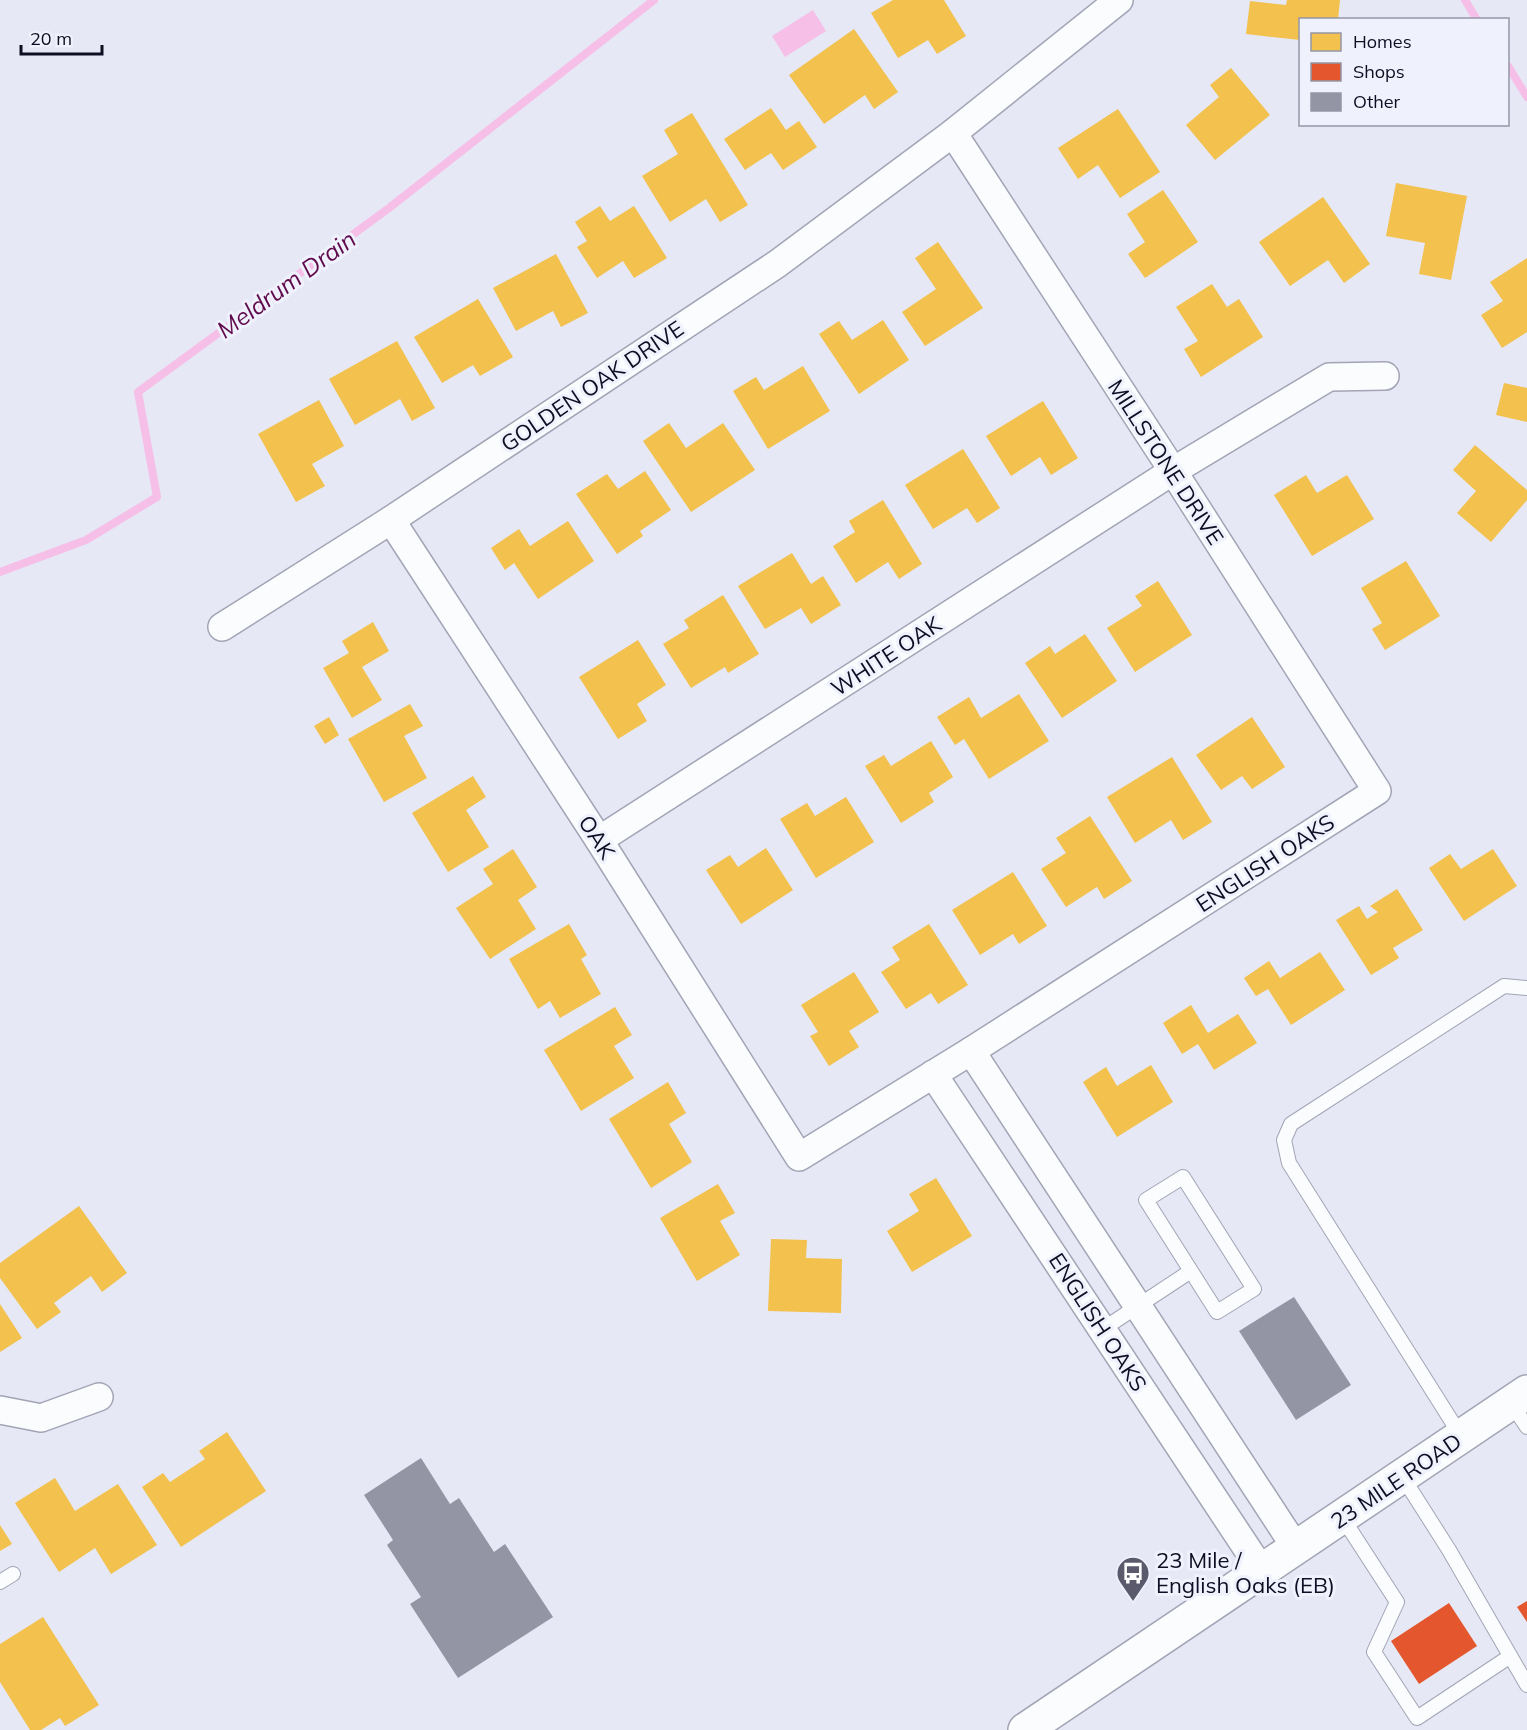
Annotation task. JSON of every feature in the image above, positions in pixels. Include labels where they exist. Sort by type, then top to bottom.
[{"type":"main road","name":"23 MILE ROAD","points":[[1025,1730],[1461,1436],[1522,1408]]},
{"type":"street","name":"GOLDEN OAK DRIVE","points":[[222,627],[391,520],[777,264],[953,133],[1119,0]]},
{"type":"street","name":"MILLSTONE DRIVE","points":[[953,133],[1173,471],[1377,791]]},
{"type":"street","name":"WHITE OAK","points":[[599,840],[1173,471],[1329,377],[1385,376]]},
{"type":"street","name":"OAK","points":[[391,520],[599,840],[799,1156]]},
{"type":"street","name":"ENGLISH OAKS","points":[[799,1156],[971,1051],[1377,791]]},
{"type":"street","name":"ENGLISH OAKS","points":[[971,1051],[1296,1548]]},
{"type":"street","name":"ENGLISH OAKS","points":[[933,1074],[1262,1570]]},
{"type":"street","points":[[0,1410],[41,1418],[99,1397]]},
{"type":"lane","points":[[1461,1436],[1289,1163],[1284,1140],[1291,1124],[1503,986],[1527,988]]},
{"type":"lane","points":[[1183,1177],[1254,1289],[1218,1312],[1191,1271],[1146,1200],[1183,1177]]},
{"type":"lane","points":[[1103,1329],[1191,1271]]},
{"type":"lane","points":[[1402,1476],[1449,1550],[1527,1685]]},
{"type":"lane","points":[[1342,1517],[1397,1602],[1374,1652],[1417,1718],[1509,1657]]},
{"type":"lane","points":[[0,1582],[13,1574]]},
{"type":"shaded area","points":[[813,10],[826,31],[785,57],[772,36]]},
{"type":"building: Homes","points":[[893,0],[944,0],[966,36],[937,54],[928,40],[898,58],[871,13]]},
{"type":"building: Homes","points":[[1287,0],[1340,0],[1338,18],[1299,18],[1299,40],[1246,34],[1250,1],[1286,5]]},
{"type":"building: Homes","points":[[854,29],[898,92],[874,109],[865,95],[824,124],[789,75]]},
{"type":"building: Homes","points":[[1231,68],[1270,115],[1215,160],[1186,125],[1219,97],[1210,85]]},
{"type":"building: Homes","points":[[771,108],[786,130],[799,121],[817,147],[783,170],[771,153],[745,170],[724,139]]},
{"type":"building: Homes","points":[[1118,109],[1160,172],[1120,198],[1098,165],[1078,179],[1058,148]]},
{"type":"building: Homes","points":[[692,113],[748,205],[720,222],[706,199],[670,222],[642,176],[678,154],[664,130]]},
{"type":"building: Homes","points":[[1396,183],[1467,196],[1451,280],[1419,274],[1425,243],[1386,236]]},
{"type":"building: Homes","points":[[1163,190],[1198,242],[1145,278],[1128,254],[1145,242],[1127,214]]},
{"type":"building: Homes","points":[[1323,197],[1370,264],[1344,283],[1328,260],[1290,286],[1259,242]]},
{"type":"building: Homes","points":[[600,206],[610,221],[634,206],[667,258],[634,278],[623,261],[597,278],[577,247],[587,241],[575,222]]},
{"type":"building: Homes","points":[[938,242],[983,308],[925,346],[902,312],[936,289],[915,258]]},
{"type":"building: Homes","points":[[556,254],[588,313],[561,327],[553,311],[516,331],[493,288]]},
{"type":"building: Homes","points":[[1527,258],[1527,332],[1502,348],[1481,315],[1503,301],[1490,282]]},
{"type":"building: Homes","points":[[1212,284],[1227,307],[1239,299],[1263,337],[1201,377],[1184,349],[1198,341],[1176,307]]},
{"type":"building: Homes","points":[[478,299],[513,357],[480,376],[473,365],[442,383],[414,337]]},
{"type":"building: Homes","points":[[883,320],[909,360],[859,394],[819,334],[839,321],[852,340]]},
{"type":"building: Homes","points":[[397,341],[435,408],[412,421],[400,399],[355,425],[329,379]]},
{"type":"building: Homes","points":[[803,366],[830,411],[768,449],[733,391],[756,377],[764,390]]},
{"type":"building: Homes","points":[[1504,383],[1527,388],[1527,422],[1496,415]]},
{"type":"building: Homes","points":[[319,400],[344,446],[312,464],[325,486],[296,502],[258,434]]},
{"type":"building: Homes","points":[[1043,401],[1078,458],[1051,475],[1040,457],[1011,476],[986,436]]},
{"type":"building: Homes","points":[[669,423],[686,448],[723,423],[755,470],[691,512],[643,441]]},
{"type":"building: Homes","points":[[1475,445],[1527,490],[1527,500],[1491,542],[1457,513],[1476,491],[1453,470]]},
{"type":"building: Homes","points":[[963,449],[1000,508],[977,523],[967,508],[933,529],[905,485]]},
{"type":"building: Homes","points":[[645,471],[671,510],[640,531],[643,536],[617,554],[576,494],[607,474],[618,489]]},
{"type":"building: Homes","points":[[1306,475],[1317,493],[1347,475],[1374,519],[1312,556],[1274,495]]},
{"type":"building: Homes","points":[[883,500],[922,564],[899,579],[888,562],[856,583],[833,546],[855,532],[849,521]]},
{"type":"building: Homes","points":[[568,521],[594,561],[538,599],[514,563],[505,570],[491,548],[519,529],[530,546]]},
{"type":"building: Homes","points":[[792,553],[811,584],[823,576],[841,605],[811,624],[801,608],[765,629],[738,586]]},
{"type":"building: Homes","points":[[1406,561],[1440,616],[1385,650],[1372,629],[1382,623],[1361,588]]},
{"type":"building: Homes","points":[[1158,581],[1192,635],[1135,672],[1107,628],[1142,606],[1135,596]]},
{"type":"building: Homes","points":[[723,595],[759,654],[728,673],[725,667],[691,688],[663,644],[689,628],[684,620]]},
{"type":"building: Homes","points":[[373,622],[389,651],[362,667],[382,700],[352,718],[323,668],[349,653],[342,641]]},
{"type":"building: Homes","points":[[1085,634],[1117,681],[1062,718],[1025,663],[1050,646],[1055,654]]},
{"type":"building: Homes","points":[[638,640],[666,685],[637,704],[647,721],[618,739],[579,677]]},
{"type":"building: Homes","points":[[1019,694],[1049,741],[989,779],[964,739],[955,745],[937,717],[969,697],[981,718]]},
{"type":"building: Homes","points":[[410,704],[423,726],[404,736],[427,778],[384,802],[348,739]]},
{"type":"building: Homes","points":[[329,717],[339,735],[325,744],[314,726]]},
{"type":"building: Homes","points":[[1252,717],[1285,767],[1252,789],[1242,776],[1221,790],[1196,755]]},
{"type":"building: Homes","points":[[931,741],[953,777],[929,793],[934,802],[901,823],[865,766],[884,755],[891,766]]},
{"type":"building: Homes","points":[[1172,757],[1212,822],[1183,840],[1171,820],[1135,843],[1107,797]]},
{"type":"building: Homes","points":[[473,776],[486,797],[466,810],[489,847],[448,872],[412,813]]},
{"type":"building: Homes","points":[[846,797],[874,842],[816,878],[780,819],[807,803],[815,816]]},
{"type":"building: Homes","points":[[1090,816],[1132,881],[1104,899],[1097,887],[1066,907],[1041,869],[1066,853],[1056,838]]},
{"type":"building: Homes","points":[[766,848],[793,890],[741,924],[706,870],[730,855],[738,867]]},
{"type":"building: Homes","points":[[513,849],[537,887],[518,900],[536,929],[490,959],[456,908],[493,884],[483,869]]},
{"type":"building: Homes","points":[[1493,849],[1517,886],[1464,921],[1429,868],[1450,854],[1461,869]]},
{"type":"building: Homes","points":[[1013,872],[1047,926],[1019,944],[1013,934],[980,955],[952,910]]},
{"type":"building: Homes","points":[[1397,889],[1423,930],[1393,948],[1399,958],[1371,975],[1336,920],[1359,906],[1367,919],[1378,912],[1370,906]]},
{"type":"building: Homes","points":[[569,924],[587,955],[581,959],[601,994],[560,1018],[550,1001],[538,1009],[509,959]]},
{"type":"building: Homes","points":[[929,924],[968,985],[938,1004],[931,993],[906,1009],[881,972],[900,960],[892,947]]},
{"type":"building: Homes","points":[[1320,952],[1345,990],[1291,1025],[1268,989],[1256,996],[1244,978],[1269,961],[1280,978]]},
{"type":"building: Homes","points":[[854,972],[879,1012],[849,1031],[859,1047],[829,1066],[810,1036],[818,1032],[801,1005]]},
{"type":"building: Homes","points":[[1191,1005],[1208,1033],[1238,1014],[1257,1043],[1214,1070],[1198,1044],[1182,1054],[1163,1023]]},
{"type":"building: Homes","points":[[615,1007],[632,1035],[614,1046],[634,1078],[581,1111],[544,1050]]},
{"type":"building: Homes","points":[[1151,1065],[1173,1102],[1117,1137],[1083,1082],[1106,1067],[1117,1086]]},
{"type":"building: Homes","points":[[668,1082],[686,1113],[669,1124],[692,1162],[651,1188],[609,1119]]},
{"type":"building: Homes","points":[[936,1178],[972,1236],[912,1272],[887,1231],[919,1211],[909,1194]]},
{"type":"building: Homes","points":[[718,1184],[735,1213],[720,1221],[740,1255],[697,1281],[660,1218]]},
{"type":"building: Homes","points":[[79,1206],[127,1273],[102,1292],[91,1276],[54,1303],[61,1312],[37,1329],[0,1278],[0,1263]]},
{"type":"building: Homes","points":[[771,1239],[807,1240],[806,1258],[842,1259],[841,1313],[768,1311]]},
{"type":"building: Homes","points":[[0,1304],[22,1338],[0,1352]]},
{"type":"building: Homes","points":[[227,1432],[266,1491],[181,1547],[142,1487],[163,1473],[170,1482],[205,1459],[199,1451]]},
{"type":"building: Homes","points":[[55,1478],[75,1511],[118,1484],[157,1545],[111,1574],[95,1548],[59,1572],[15,1503]]},
{"type":"building: Homes","points":[[0,1525],[12,1544],[0,1551]]},
{"type":"building: Homes","points":[[43,1617],[99,1705],[65,1726],[60,1718],[41,1730],[30,1730],[0,1682],[0,1644]]},
{"type":"building: Shops","points":[[1527,1601],[1527,1622],[1517,1607]]},
{"type":"building: Shops","points":[[1449,1603],[1477,1646],[1419,1684],[1391,1641]]},
{"type":"building: Other","points":[[1294,1297],[1351,1385],[1296,1420],[1239,1331]]},
{"type":"building: Other","points":[[421,1458],[450,1504],[459,1498],[494,1552],[505,1544],[553,1617],[458,1678],[410,1604],[421,1597],[387,1545],[393,1540],[364,1495]]},
{"type":"waterway","name":"Meldrum Drain","points":[[0,572],[86,540],[157,497],[138,392],[389,208],[654,0]]},
{"type":"waterway","name":"Meldrum Drain","points":[[1465,0],[1476,18]]},
{"type":"waterway","name":"Meldrum Drain","points":[[1509,68],[1527,97]]},
{"type":"place","name":"23 Mile / English Oaks (EB)","points":[[1133,1602]]}]
